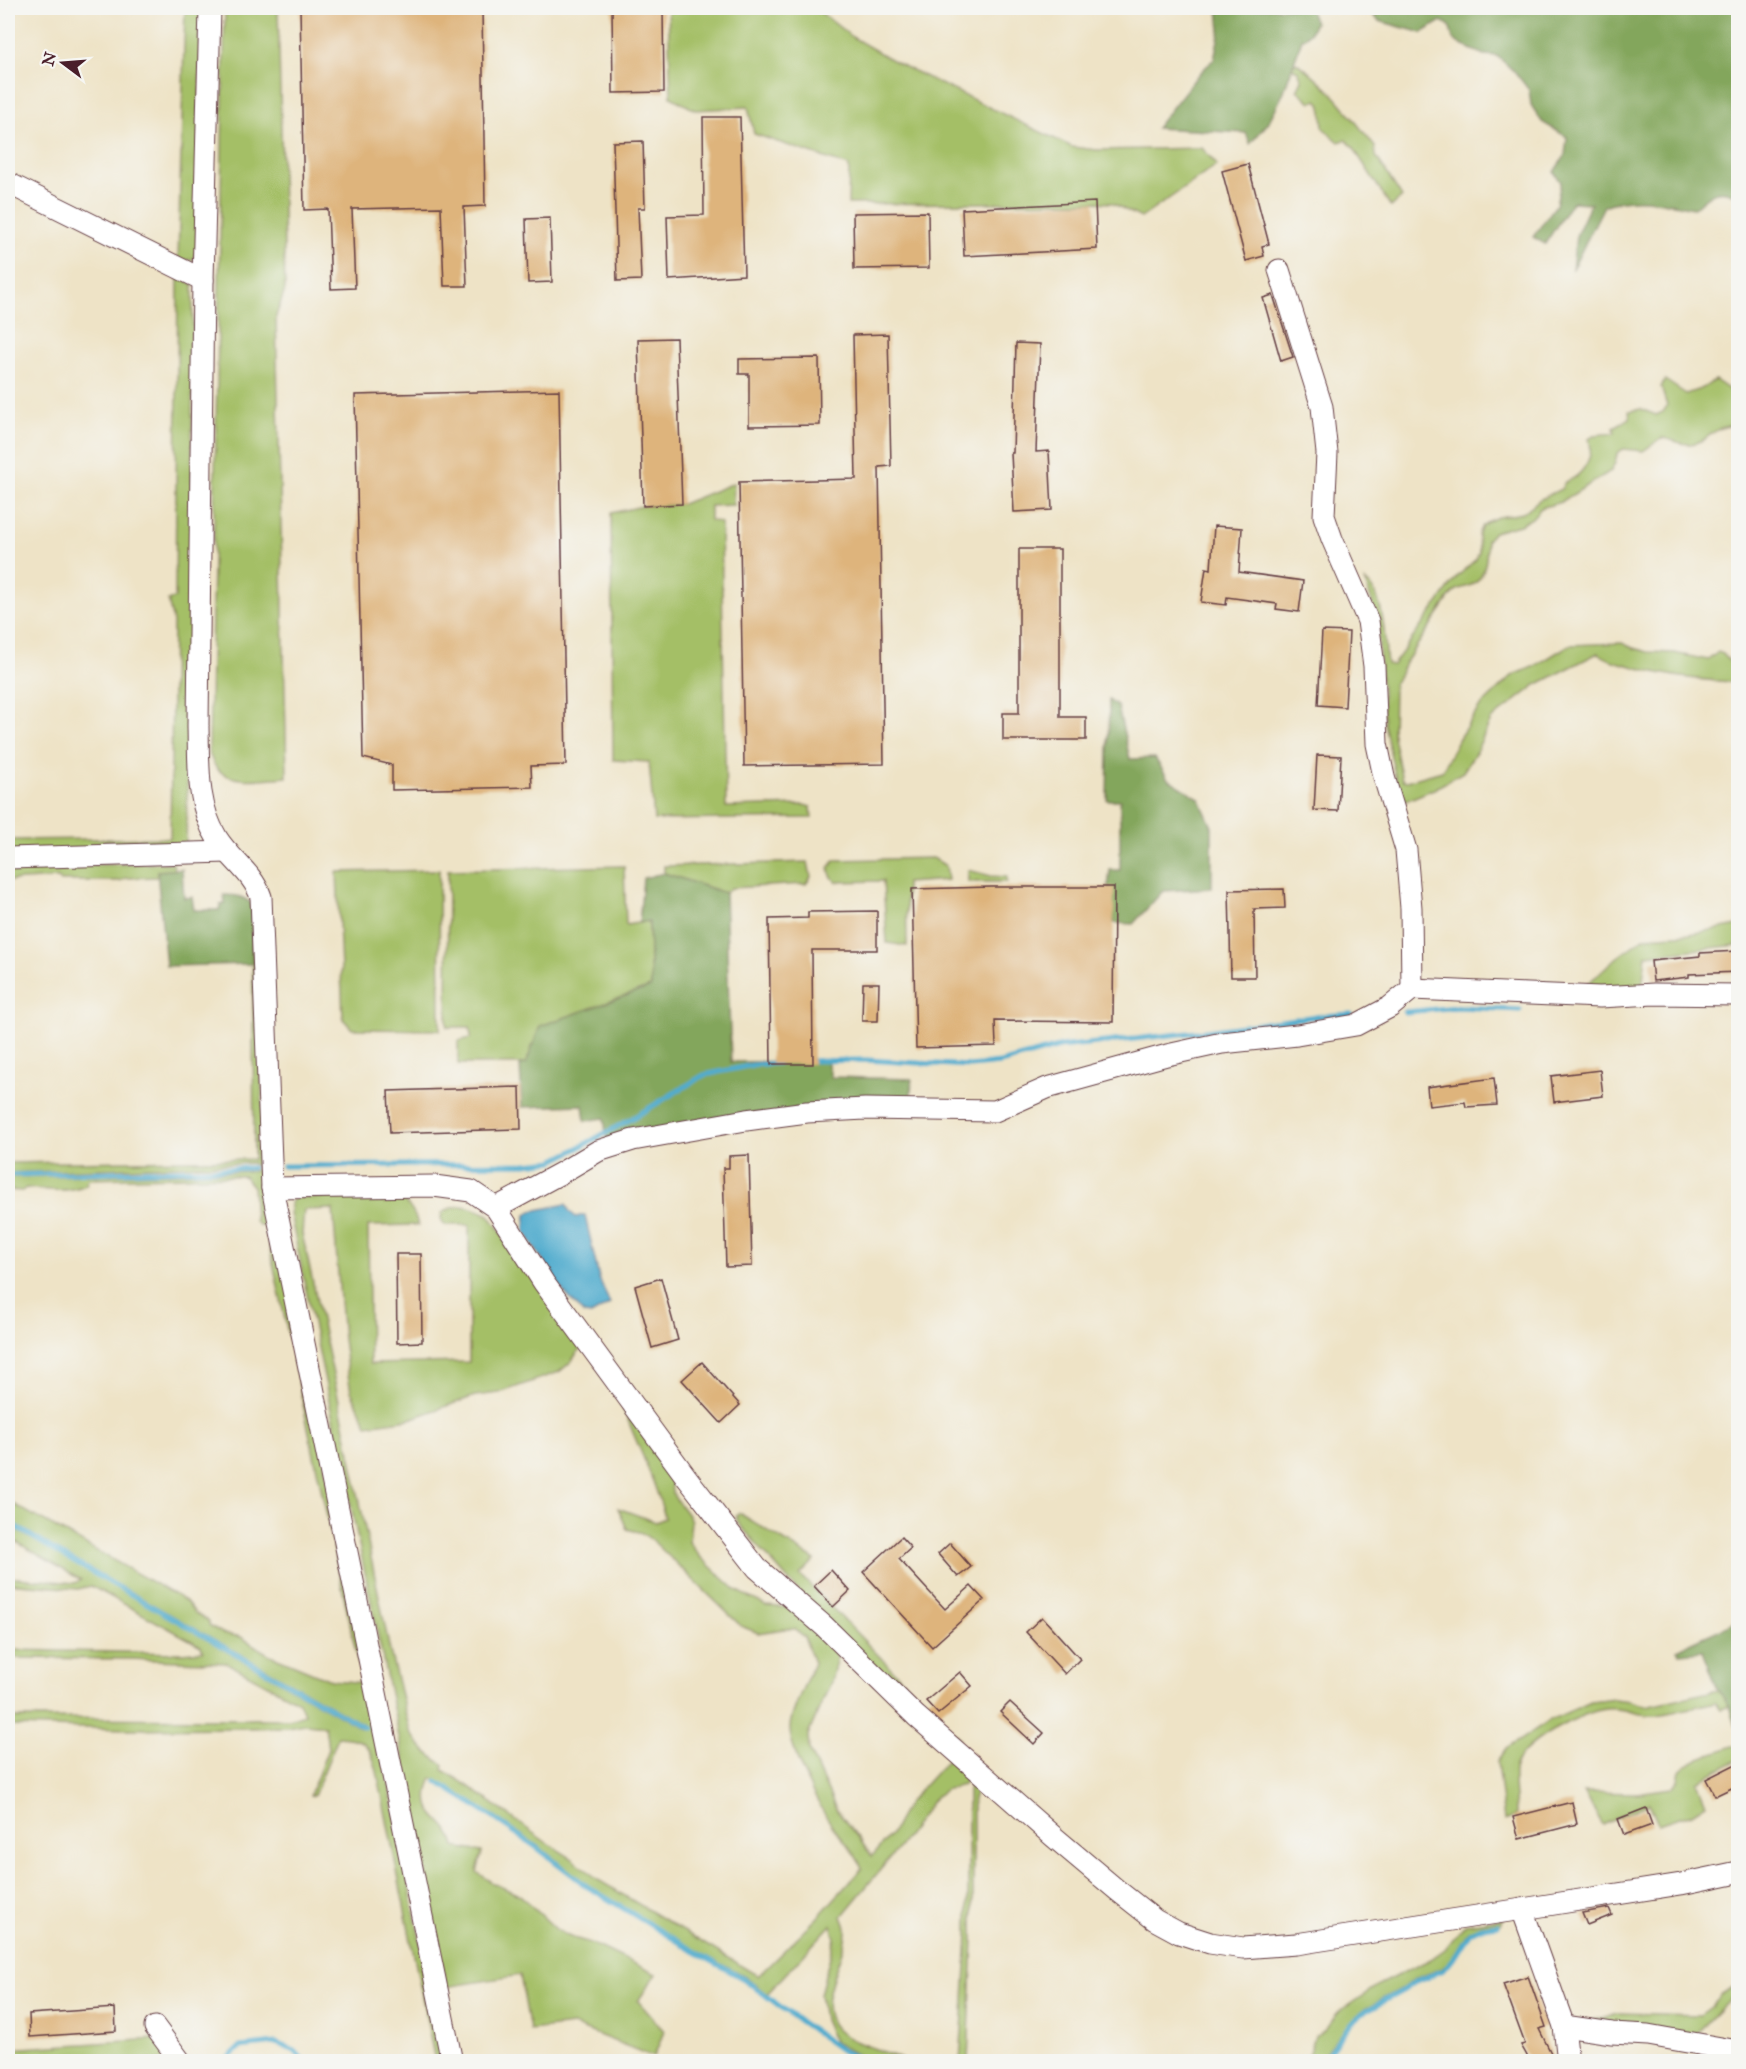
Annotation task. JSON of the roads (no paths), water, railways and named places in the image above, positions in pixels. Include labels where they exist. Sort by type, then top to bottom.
[{"type":"street","points":[[210,8],[203,280],[199,778],[201,798],[206,816],[217,839],[257,885],[261,897],[272,1188],[452,2061]]},
{"type":"street","points":[[8,183],[203,280]]},
{"type":"street","points":[[1279,270],[1322,407],[1326,453],[1324,516],[1368,621],[1374,666],[1377,744],[1384,777],[1406,850],[1411,908],[1412,989]]},
{"type":"street","points":[[8,858],[228,852]]},
{"type":"street","points":[[496,1208],[598,1151],[633,1140],[807,1112],[865,1109],[994,1112],[1047,1088],[1167,1055],[1222,1043],[1297,1035],[1356,1025],[1390,1006],[1412,989],[1600,997],[1654,994],[1738,995]]},
{"type":"street","points":[[272,1188],[434,1186],[471,1191],[496,1208],[544,1283],[687,1478],[757,1568],[824,1626],[956,1752],[1108,1883],[1155,1920],[1179,1933],[1210,1943],[1243,1948],[1296,1944],[1522,1910],[1681,1884],[1738,1872]]},
{"type":"street","points":[[1522,1910],[1564,2026],[1568,2061]]},
{"type":"street","points":[[1564,2026],[1612,2033],[1648,2035],[1738,2051]]},
{"type":"street","points":[[155,2027],[181,2061]]},
{"type":"water","points":[[566,1204],[576,1217],[585,1215],[599,1278],[610,1304],[591,1315],[584,1314],[563,1291],[525,1231],[526,1215],[532,1211]]},
{"type":"waterway","points":[[1405,1012],[1459,1007],[1520,1010]]},
{"type":"waterway","points":[[808,1061],[866,1060],[970,1066],[1000,1063],[1059,1047],[1351,1014]]},
{"type":"waterway","points":[[283,1166],[526,1164],[553,1161],[631,1119],[704,1075],[753,1065],[778,1063]]},
{"type":"waterway","points":[[8,1175],[252,1168]]},
{"type":"waterway","points":[[8,1522],[364,1727]]},
{"type":"waterway","points":[[437,1782],[536,1847],[588,1887],[744,1979],[841,2050],[864,2062]]},
{"type":"waterway","points":[[1322,2062],[1351,2023],[1367,2010],[1418,1980],[1444,1970],[1470,1932],[1481,1927],[1499,1925]]},
{"type":"waterway","points":[[224,2062],[240,2047],[276,2043],[295,2051],[305,2062]]}]
